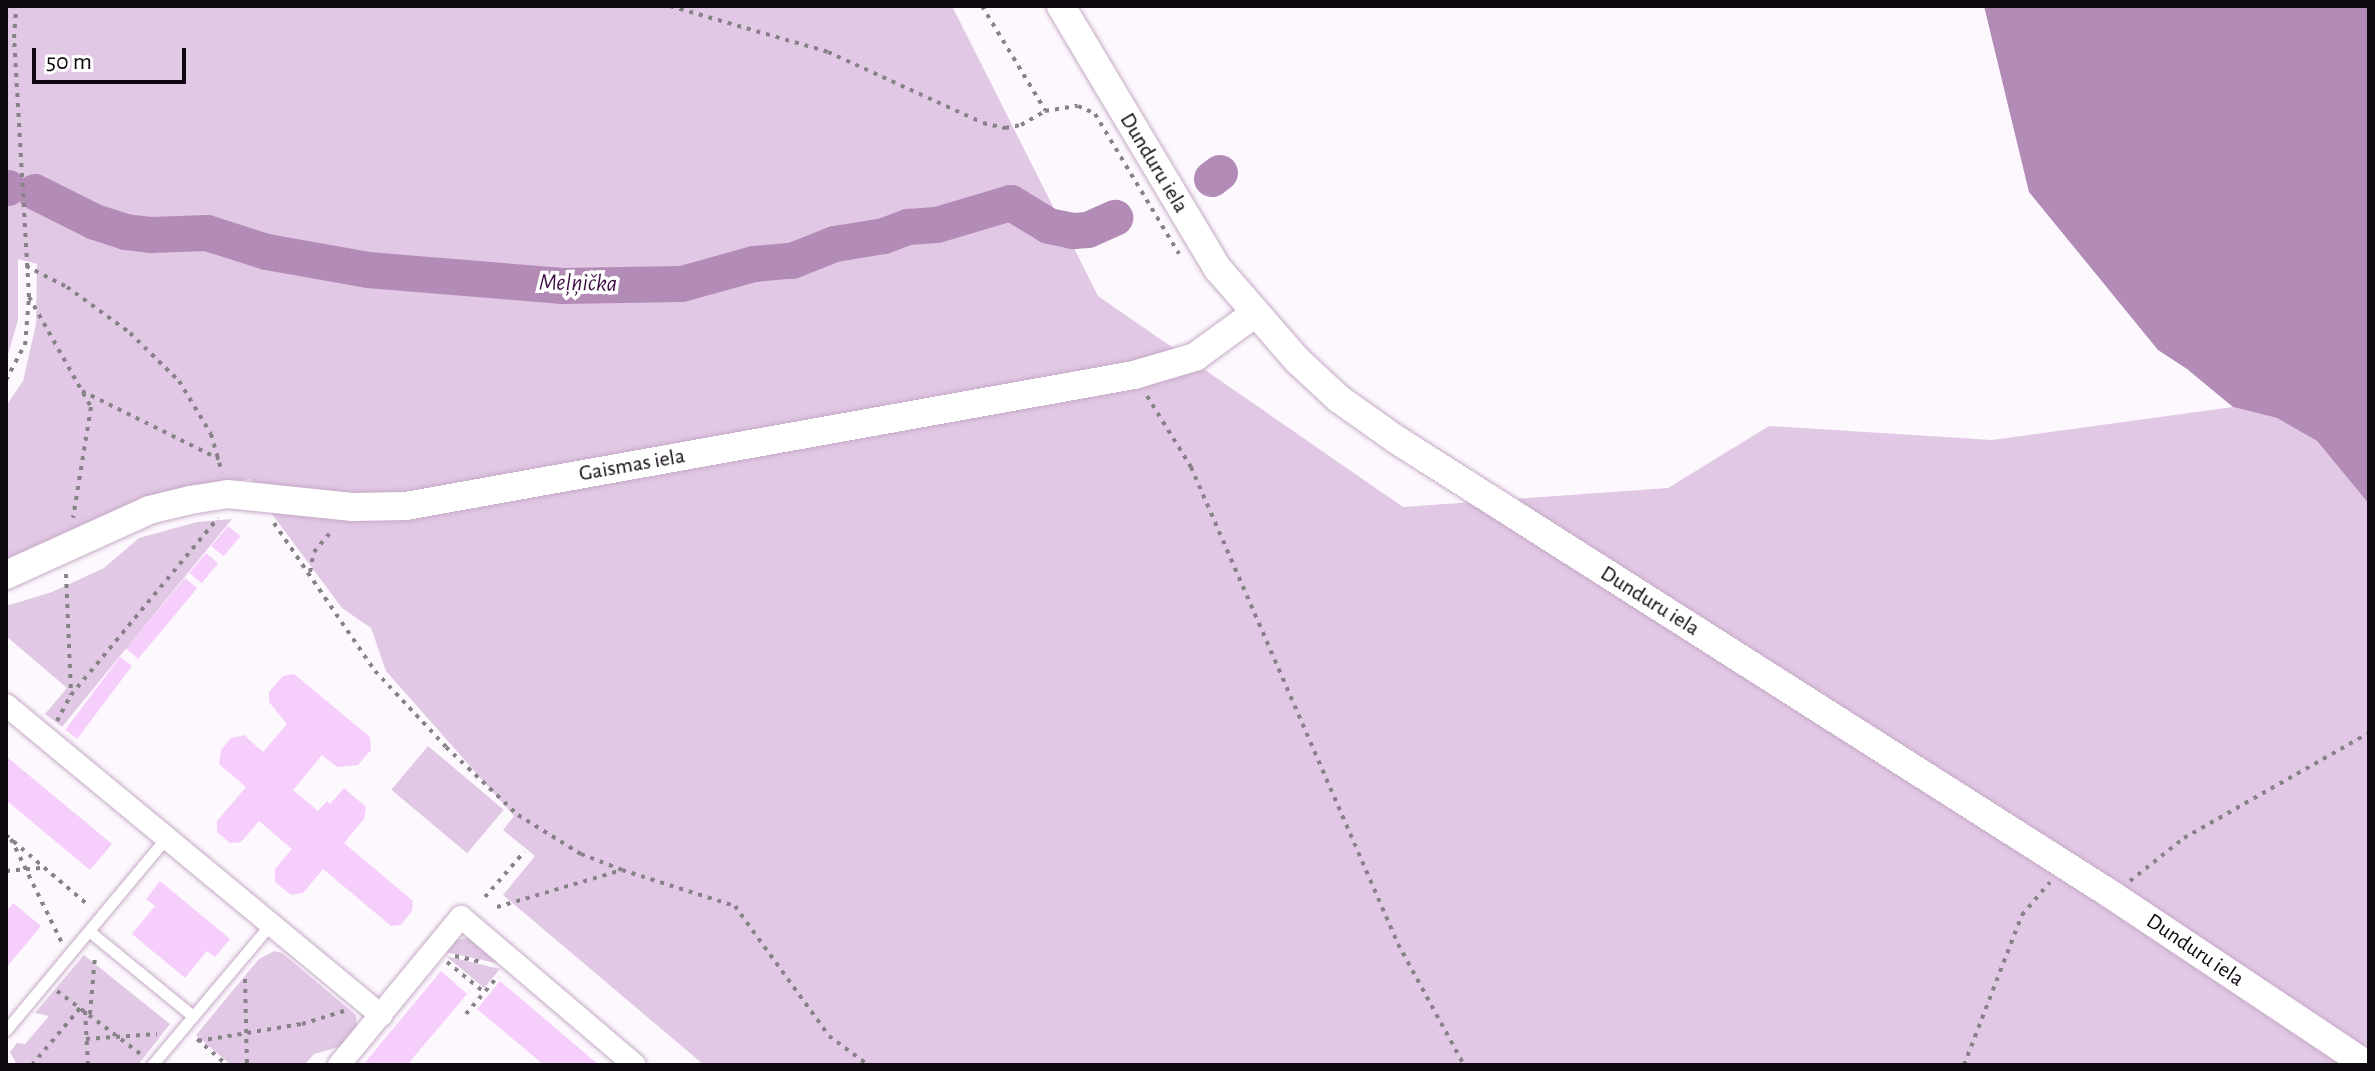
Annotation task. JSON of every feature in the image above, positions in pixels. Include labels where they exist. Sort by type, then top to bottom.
[{"type":"street","name":"Dunduru iela","points":[[1064,8],[1218,269],[1254,314],[1339,399],[1397,440],[2112,895],[2367,1065]]},
{"type":"street","name":"Gaismas iela","points":[[6,575],[149,510],[246,495],[352,507],[421,503],[1134,375],[1195,357],[1254,314]]},
{"type":"street","points":[[6,705],[374,1010]]},
{"type":"street","points":[[339,1065],[374,1010],[433,951],[461,917],[508,963],[635,1065]]},
{"type":"lane","points":[[6,1030],[68,955],[93,934],[101,916],[166,838]]},
{"type":"lane","points":[[152,1064],[270,925]]},
{"type":"lane","points":[[93,934],[193,1016]]},
{"type":"path","points":[[6,380],[25,345],[29,297],[16,6]]},
{"type":"path","points":[[670,6],[828,52],[983,123],[1005,128],[1021,125],[1045,111],[1078,106],[1094,113]]},
{"type":"path","points":[[982,6],[1045,111]]},
{"type":"path","points":[[26,266],[67,287],[130,333],[179,381],[211,434],[219,459],[81,391]]},
{"type":"path","points":[[29,297],[91,407],[71,532]]},
{"type":"path","points":[[1134,375],[1191,467],[1398,944],[1464,1065]]},
{"type":"path","points":[[56,747],[58,715],[71,695],[246,495],[310,572],[375,671],[518,815],[581,854],[735,906],[829,1036],[868,1065]]},
{"type":"path","points":[[310,572],[314,552],[352,507]]},
{"type":"path","points":[[66,580],[71,695]]},
{"type":"path","points":[[2112,895],[2184,838],[2369,733]]},
{"type":"path","points":[[6,835],[101,916]]},
{"type":"path","points":[[11,839],[68,955]]},
{"type":"path","points":[[485,897],[524,852]]},
{"type":"path","points":[[6,871],[45,868]]},
{"type":"path","points":[[497,907],[622,870]]},
{"type":"path","points":[[1964,1065],[2022,915],[2052,880]]},
{"type":"path","points":[[88,1065],[85,1011],[93,934]]},
{"type":"path","points":[[433,951],[508,963]]},
{"type":"path","points":[[433,951],[484,992]]},
{"type":"path","points":[[244,955],[247,1065]]},
{"type":"path","points":[[466,1014],[508,963]]},
{"type":"path","points":[[46,982],[152,1064]]},
{"type":"path","points":[[198,1041],[374,1010]]},
{"type":"path","points":[[32,1065],[85,1011]]},
{"type":"path","points":[[86,1039],[181,1030],[227,1065]]},
{"type":"shaded area","points":[[6,6],[952,6],[1098,296],[1403,507],[1668,488],[1769,426],[1992,440],[2233,407],[2277,418],[2317,441],[2369,504],[2369,1065],[704,1065],[503,895],[535,856],[503,830],[514,816],[386,671],[371,628],[342,608],[260,498],[251,479],[169,492],[6,560],[6,406],[23,381],[36,324],[37,264],[18,259],[18,320],[6,361]]},
{"type":"shaded area","points":[[1984,6],[2369,6],[2369,504],[2317,441],[2277,418],[2233,407],[2187,369],[2158,350],[2029,192]]},
{"type":"shaded area","points":[[232,519],[62,727],[45,714],[67,688],[6,636],[6,606],[52,592],[104,568],[139,538],[197,522]]},
{"type":"shaded area","points":[[428,746],[504,810],[467,853],[391,790]]},
{"type":"shaded area","points":[[470,938],[501,964],[445,952],[454,940]]},
{"type":"shaded area","points":[[274,951],[282,953],[356,1015],[357,1026],[342,1046],[314,1054],[304,1065],[231,1065],[196,1035],[259,959]]},
{"type":"shaded area","points":[[84,955],[170,1024],[138,1065],[17,1065],[10,1052],[17,1043],[25,1044],[49,1016],[35,1013]]},
{"type":"shaded area","points":[[446,956],[500,969],[484,988]]},
{"type":"building","points":[[228,526],[240,536],[224,556],[211,546]]},
{"type":"building","points":[[206,553],[218,563],[202,583],[189,573]]},
{"type":"building","points":[[185,578],[197,588],[138,659],[126,648]]},
{"type":"building","points":[[120,657],[132,666],[77,739],[65,730]]},
{"type":"building","points":[[294,674],[370,737],[371,750],[358,765],[337,767],[322,755],[293,790],[318,811],[327,801],[330,804],[344,788],[366,807],[364,819],[344,843],[413,901],[412,911],[401,925],[391,926],[323,869],[303,893],[291,895],[275,882],[275,869],[292,849],[259,821],[241,842],[230,843],[217,832],[217,821],[246,787],[219,764],[221,750],[231,738],[244,735],[263,752],[287,724],[269,702],[269,692],[283,676]]},
{"type":"building","points":[[6,756],[112,844],[90,870],[6,800]]},
{"type":"building","points":[[160,881],[230,939],[215,957],[207,951],[185,978],[132,934],[155,906],[146,899]]},
{"type":"building","points":[[13,903],[41,926],[6,968],[6,912]]},
{"type":"building","points":[[441,971],[467,994],[407,1065],[363,1065]]},
{"type":"building","points":[[500,981],[599,1065],[544,1065],[477,1009]]},
{"type":"waterway","name":"Meļņička","points":[[1212,179],[1220,173]]},
{"type":"waterway","name":"Meļņička","points":[[35,192],[95,222],[126,232],[152,235],[207,233],[267,252],[368,270],[562,286],[682,284],[754,264],[792,261],[835,244],[884,236],[908,227],[937,225],[1011,203],[1049,226],[1073,231],[1088,230],[1115,218]]}]
